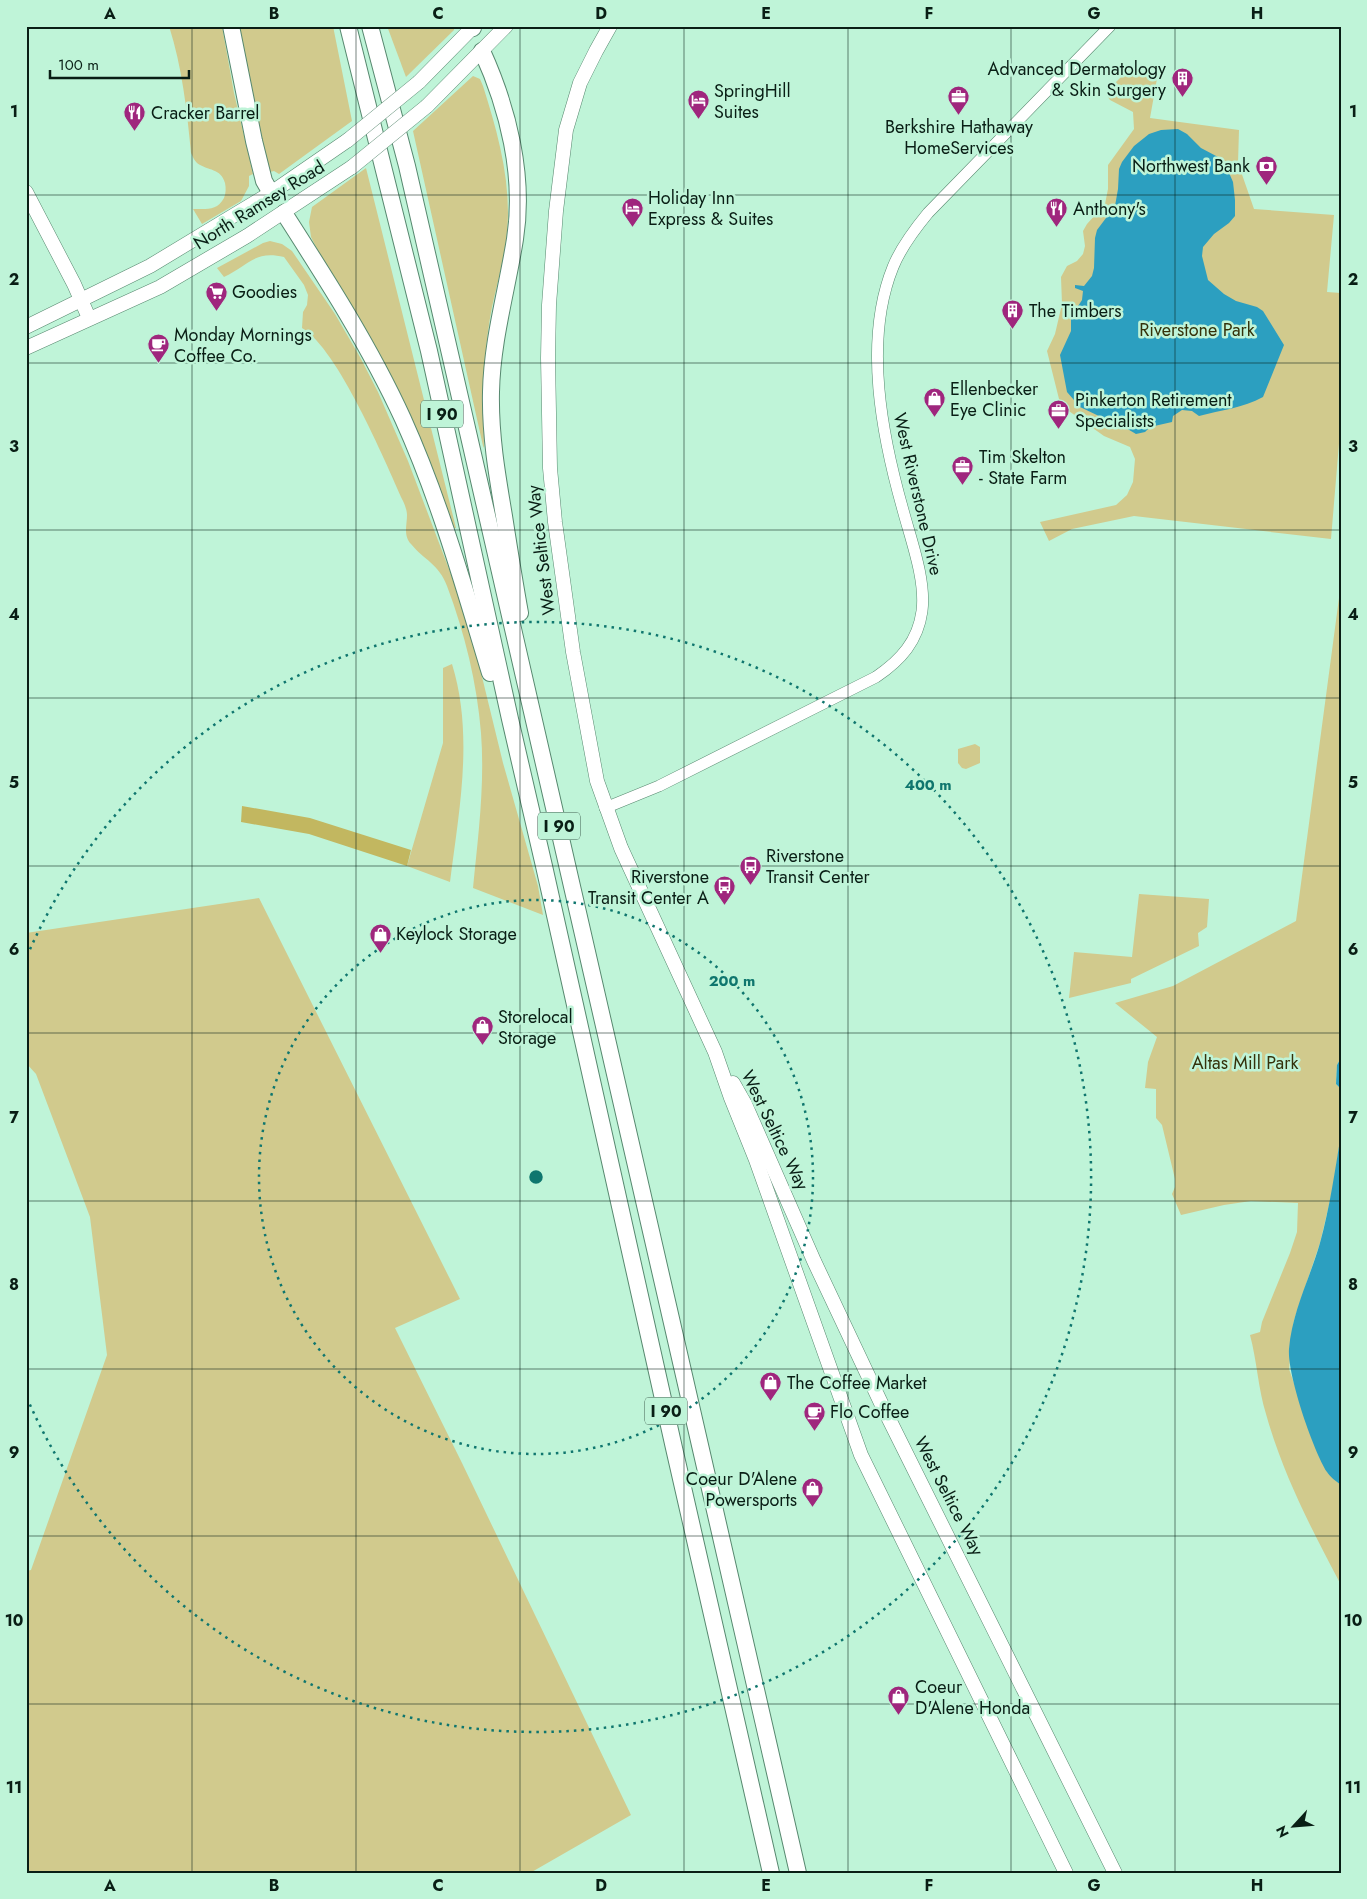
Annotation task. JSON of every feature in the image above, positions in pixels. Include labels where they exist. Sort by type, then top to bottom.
[{"type":"highway","points":[[231,26],[254,141],[264,181],[271,193]]},
{"type":"highway","name":"I 90","points":[[348,26],[429,351],[771,1873]]},
{"type":"highway","name":"I 90","points":[[370,26],[407,166],[798,1873]]},
{"type":"highway","points":[[482,51],[489,65],[510,133],[516,171],[518,203],[515,237],[492,370],[491,412],[497,473],[531,675],[540,746]]},
{"type":"highway","name":"I 90","points":[[284,213],[364,342],[403,420],[439,509],[530,804]]},
{"type":"main road","name":"North Ramsey Road","points":[[26,348],[160,287],[284,213],[352,167],[427,106],[506,26]]},
{"type":"main road","name":"West Seltice Way","points":[[610,26],[580,84],[566,130],[556,211],[549,305],[548,358],[550,468],[559,556],[573,652],[597,781],[605,808],[621,848],[715,1052],[756,1160],[861,1455],[1066,1873]]},
{"type":"main road","name":"North Ramsey Road","points":[[26,327],[150,266],[271,193],[348,140],[419,82],[473,27]]},
{"type":"main road","points":[[473,27],[482,51]]},
{"type":"main road","points":[[26,192],[90,318]]},
{"type":"main road","points":[[271,193],[284,213]]},
{"type":"main road","name":"West Seltice Way","points":[[715,1052],[745,1104],[814,1261],[881,1403],[1115,1873]]},
{"type":"street","name":"West Riverstone Drive","points":[[605,808],[659,786],[876,677],[898,660],[915,638],[922,609],[922,593],[919,574],[891,466],[880,405],[878,375],[879,324],[885,293],[893,267],[908,239],[928,213],[1110,26]]},
{"type":"green space","points":[[169,26],[222,26],[234,93],[253,174],[249,176],[249,186],[241,201],[202,224],[193,209],[211,208],[218,205],[224,198],[225,185],[223,178],[217,172],[201,166],[194,160],[191,153],[183,89]]},
{"type":"green space","points":[[236,26],[333,26],[352,121],[279,174],[274,171],[270,172]]},
{"type":"green space","points":[[387,26],[454,26],[454,30],[406,77]]},
{"type":"green space","name":"Riverstone Park","points":[[1128,70],[1158,73],[1150,118],[1239,130],[1238,163],[1254,209],[1334,215],[1327,292],[1341,293],[1341,420],[1331,539],[1134,516],[1072,529],[1049,541],[1040,522],[1116,505],[1127,495],[1133,482],[1135,459],[1130,447],[1104,436],[1066,409],[1059,399],[1047,351],[1055,334],[1062,304],[1061,277],[1067,266],[1077,261],[1083,254],[1085,246],[1083,231],[1105,204],[1108,189],[1108,165],[1134,129],[1133,112],[1110,100],[1105,93]]},
{"type":"green space","points":[[473,76],[480,79],[483,86],[497,133],[504,164],[508,213],[505,249],[492,307],[485,359],[484,448],[413,131]]},
{"type":"green space","points":[[366,168],[456,528],[451,529],[430,462],[404,404],[358,316],[311,237],[309,222],[312,207]]},
{"type":"green space","points":[[270,241],[282,244],[292,251],[335,314],[378,392],[408,461],[455,585],[475,648],[503,763],[538,886],[543,915],[473,888],[480,811],[482,752],[477,696],[465,640],[444,579],[436,567],[409,541],[406,534],[407,515],[405,506],[359,407],[330,358],[316,340],[302,328],[303,312],[307,305],[308,295],[304,285],[284,257],[274,255],[266,255],[252,260],[224,277],[217,268]]},
{"type":"green space","name":"Altas Mill Park","points":[[1341,583],[1341,1058],[1337,1065],[1336,1084],[1341,1089],[1341,1134],[1333,1188],[1320,1243],[1294,1320],[1289,1369],[1315,1443],[1328,1473],[1341,1485],[1341,1585],[1309,1523],[1281,1459],[1263,1404],[1250,1335],[1260,1332],[1262,1322],[1290,1253],[1297,1232],[1298,1203],[1251,1201],[1181,1215],[1172,1194],[1175,1187],[1175,1179],[1162,1125],[1156,1118],[1156,1089],[1145,1088],[1148,1062],[1157,1037],[1115,1003],[1173,986],[1296,921]]},
{"type":"green space","points":[[452,664],[459,691],[462,718],[463,773],[450,882],[407,866],[443,743],[443,668]]},
{"type":"green space","points":[[975,744],[980,747],[980,763],[966,769],[962,768],[958,763],[958,749]]},
{"type":"green space","points":[[1139,894],[1209,899],[1207,927],[1198,933],[1199,946],[1131,979],[1131,983],[1069,998],[1074,952],[1132,957]]},
{"type":"green space","points":[[259,898],[460,1299],[395,1328],[631,1815],[530,1873],[26,1873],[26,1571],[31,1570],[107,1355],[90,1217],[36,1074],[26,1063],[26,933]]},
{"type":"shaded area","points":[[242,806],[310,818],[411,850],[407,866],[309,834],[241,822]]},
{"type":"water","points":[[1178,129],[1187,134],[1201,148],[1218,157],[1227,168],[1233,182],[1235,216],[1214,234],[1203,247],[1202,256],[1208,280],[1224,294],[1236,301],[1257,307],[1263,311],[1284,345],[1263,397],[1240,406],[1199,416],[1192,411],[1182,410],[1173,416],[1172,422],[1150,427],[1145,432],[1136,434],[1114,421],[1080,407],[1067,392],[1060,355],[1071,331],[1071,317],[1082,300],[1083,291],[1075,288],[1075,285],[1084,286],[1092,276],[1097,230],[1115,206],[1119,169],[1122,162],[1134,146],[1149,134],[1161,130]]},
{"type":"water","points":[[1341,1058],[1341,1089],[1336,1084],[1337,1065]]},
{"type":"water","points":[[1341,1134],[1341,1485],[1327,1472],[1308,1430],[1292,1376],[1289,1349],[1297,1308],[1324,1229]]},
{"type":"place","name":"Advanced Dermatology & Skin Surgery","points":[[1182,98]]},
{"type":"place","name":"Berkshire Hathaway HomeServices","points":[[959,116]]},
{"type":"place","name":"SpringHill Suites","points":[[698,120]]},
{"type":"place","name":"Cracker Barrel","points":[[135,132]]},
{"type":"place","name":"Northwest Bank","points":[[1266,185]]},
{"type":"place","name":"Holiday Inn Express & Suites","points":[[632,227]]},
{"type":"place","name":"Anthony's","points":[[1057,228]]},
{"type":"place","name":"Goodies","points":[[216,311]]},
{"type":"place","name":"The Timbers","points":[[1013,330]]},
{"type":"place","name":"Monday Mornings Coffee Co.","points":[[158,364]]},
{"type":"place","name":"Ellenbecker Eye Clinic","points":[[934,418]]},
{"type":"place","name":"Pinkerton Retirement Specialists","points":[[1059,429]]},
{"type":"place","name":"Tim Skelton - State Farm","points":[[963,486]]},
{"type":"place","name":"Riverstone Transit Center","points":[[750,885]]},
{"type":"place","name":"Riverstone Transit Center A","points":[[725,906]]},
{"type":"place","name":"Keylock Storage","points":[[380,953]]},
{"type":"place","name":"Storelocal Storage","points":[[482,1046]]},
{"type":"place","name":"The Coffee Market","points":[[771,1402]]},
{"type":"place","name":"Flo Coffee","points":[[814,1431]]},
{"type":"place","name":"Coeur D'Alene Powersports","points":[[813,1508]]},
{"type":"place","name":"Coeur D'Alene Honda","points":[[899,1716]]}]
